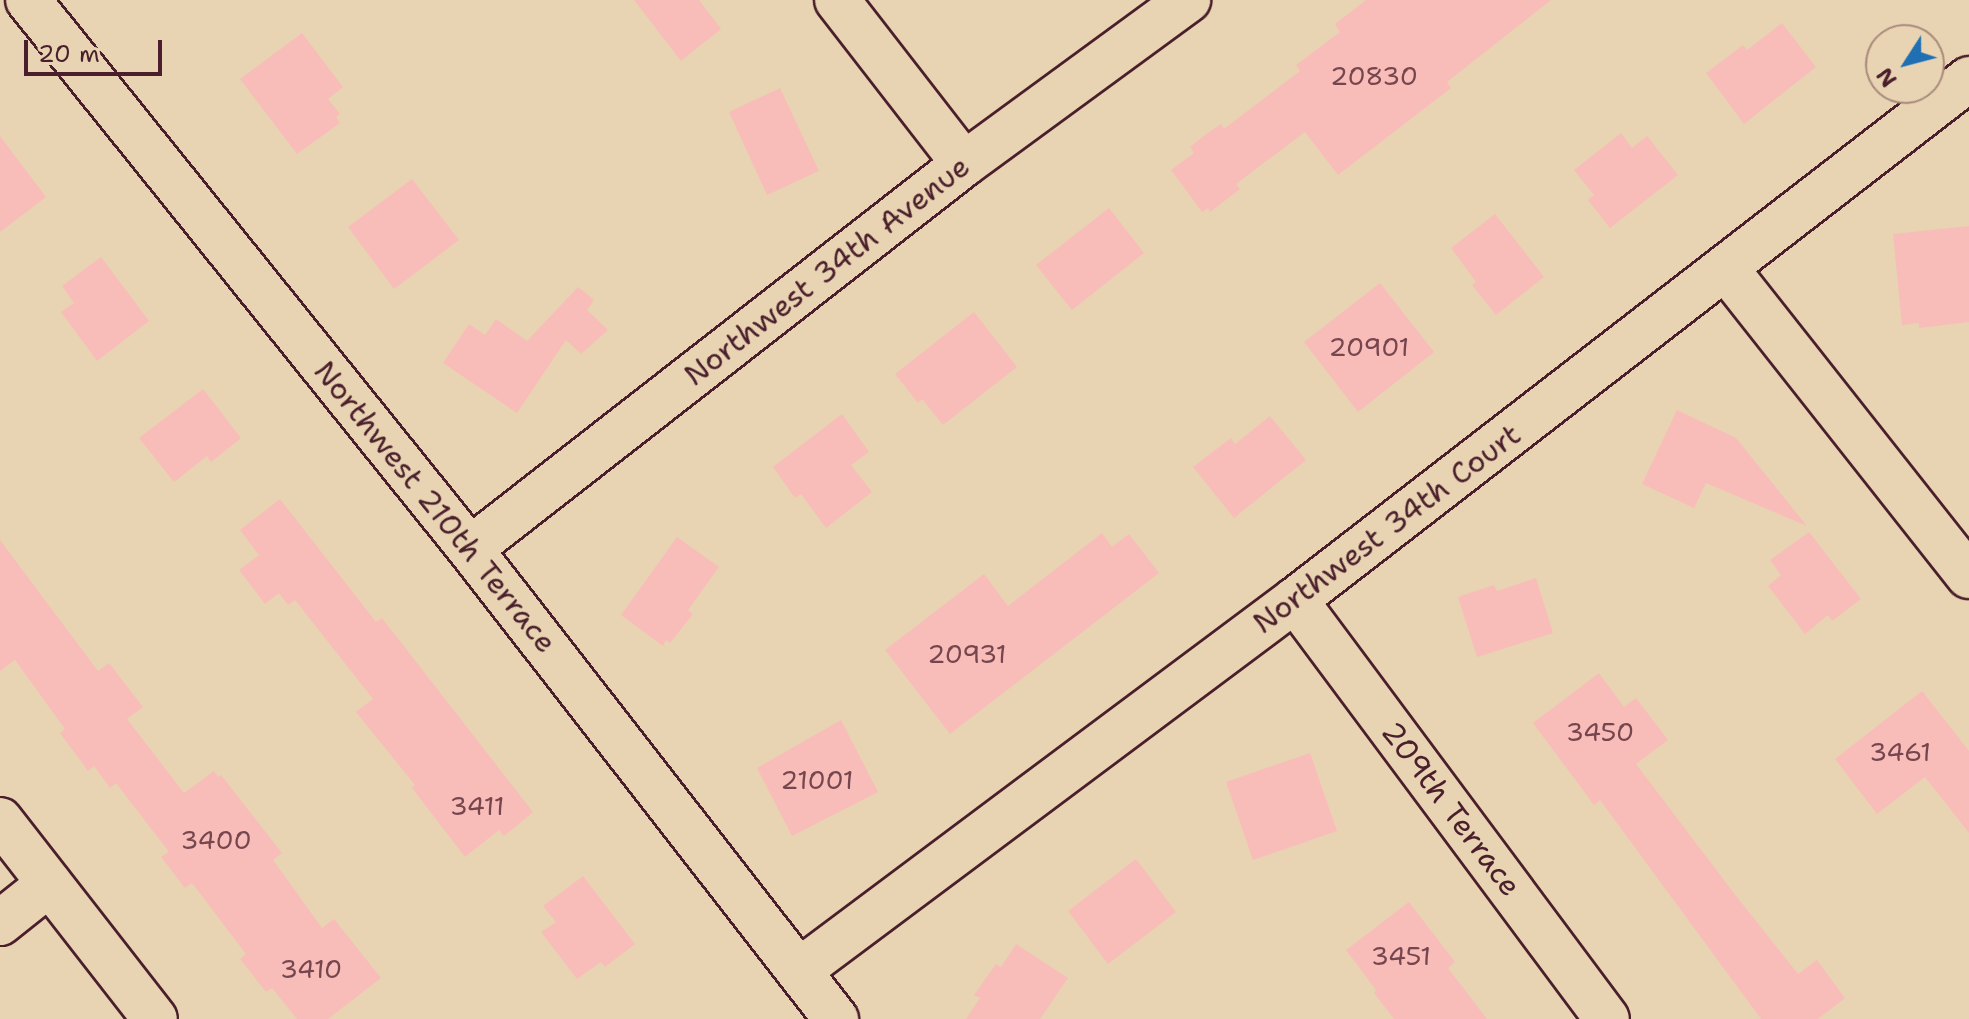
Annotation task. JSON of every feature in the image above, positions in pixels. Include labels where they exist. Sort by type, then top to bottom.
[{"type":"street","name":"Northwest 210th Terrace","points":[[28,0],[470,549],[836,1019]]},
{"type":"street","points":[[837,0],[964,164]]},
{"type":"street","name":"Northwest 34th Avenue","points":[[470,549],[964,164],[1188,0]]},
{"type":"street","name":"Northwest 34th Court","points":[[800,970],[1295,600],[1727,270],[1969,79]]},
{"type":"street","points":[[1727,270],[1969,576]]},
{"type":"street","name":"209th Terrace","points":[[1295,600],[1607,1019]]},
{"type":"street","points":[[0,820],[155,1019]]},
{"type":"street","points":[[0,923],[49,884]]},
{"type":"building","points":[[634,0],[699,0],[721,29],[681,61]]},
{"type":"building","points":[[1366,0],[1551,0],[1447,82],[1451,88],[1338,175],[1305,132],[1236,184],[1240,189],[1210,212],[1208,208],[1202,212],[1171,170],[1194,153],[1190,147],[1205,135],[1221,124],[1224,129],[1300,71],[1296,65],[1340,32],[1335,24]]},
{"type":"building","points":[[1782,23],[1816,67],[1744,124],[1706,73],[1743,45],[1747,50]]},
{"type":"building","points":[[302,33],[343,87],[328,99],[340,114],[336,117],[340,123],[297,154],[240,79]]},
{"type":"building","points":[[780,88],[819,171],[767,195],[729,112]]},
{"type":"building","points":[[1621,133],[1632,148],[1647,136],[1678,175],[1610,228],[1588,200],[1594,195],[1574,170]]},
{"type":"building","points":[[0,136],[46,197],[0,232]]},
{"type":"building","points":[[412,179],[459,240],[394,289],[348,227]]},
{"type":"building","points":[[1109,208],[1144,253],[1072,310],[1036,265]]},
{"type":"building","points":[[1495,214],[1544,277],[1496,315],[1472,285],[1476,282],[1451,248]]},
{"type":"building","points":[[1969,226],[1969,322],[1919,328],[1919,323],[1902,325],[1893,234]]},
{"type":"building","points":[[101,257],[149,321],[97,361],[61,312],[74,303],[62,286]]},
{"type":"building","points":[[1380,283],[1434,352],[1358,412],[1304,342]]},
{"type":"building","points":[[578,287],[594,300],[587,310],[608,330],[581,354],[566,340],[517,413],[443,363],[469,324],[485,335],[496,319],[527,341]]},
{"type":"building","points":[[974,312],[1017,367],[943,425],[922,399],[918,403],[895,374]]},
{"type":"building","points":[[203,389],[241,438],[211,462],[207,456],[174,482],[139,438]]},
{"type":"building","points":[[1677,410],[1736,438],[1807,526],[1706,483],[1694,508],[1642,484]]},
{"type":"building","points":[[842,414],[869,452],[851,465],[872,492],[826,528],[801,494],[795,498],[773,467]]},
{"type":"building","points":[[1270,416],[1306,460],[1234,518],[1193,467],[1231,438],[1235,444]]},
{"type":"building","points":[[280,499],[376,622],[382,618],[533,812],[504,836],[499,830],[465,857],[412,788],[415,785],[356,712],[373,699],[295,600],[288,605],[279,593],[265,604],[239,570],[259,555],[240,530]]},
{"type":"building","points":[[1809,532],[1861,599],[1832,621],[1828,615],[1805,634],[1768,586],[1781,575],[1770,560]]},
{"type":"building","points":[[1102,533],[1112,547],[1129,534],[1159,573],[950,734],[885,650],[984,574],[1008,606]]},
{"type":"building","points":[[677,537],[719,567],[688,610],[693,614],[670,643],[666,640],[663,646],[621,615]]},
{"type":"building","points":[[0,540],[98,671],[109,663],[143,707],[127,719],[184,793],[214,771],[218,777],[221,775],[282,853],[273,860],[322,928],[334,919],[381,978],[328,1019],[297,1019],[272,988],[266,992],[240,959],[246,954],[192,883],[185,888],[161,857],[169,852],[116,783],[110,788],[94,766],[88,771],[60,733],[65,729],[15,660],[0,671]]},
{"type":"building","points":[[1536,578],[1553,633],[1477,657],[1458,597],[1494,585],[1497,591]]},
{"type":"building","points":[[1599,673],[1624,707],[1636,698],[1668,740],[1636,764],[1798,974],[1817,960],[1845,998],[1818,1019],[1761,1019],[1600,800],[1594,805],[1533,723]]},
{"type":"building","points":[[1922,691],[1969,751],[1969,833],[1925,777],[1877,814],[1835,759]]},
{"type":"building","points":[[841,720],[878,792],[792,836],[757,768]]},
{"type":"building","points":[[1310,753],[1337,831],[1253,860],[1226,782]]},
{"type":"building","points":[[1136,859],[1176,912],[1108,964],[1068,911]]},
{"type":"building","points":[[583,876],[635,944],[605,967],[601,962],[577,979],[541,932],[556,922],[543,906]]},
{"type":"building","points":[[1409,902],[1455,962],[1448,968],[1487,1019],[1394,1019],[1374,993],[1376,990],[1346,950]]},
{"type":"building","points":[[1016,944],[1068,978],[1040,1019],[966,1019],[980,998],[974,995],[996,964],[1001,967]]}]
